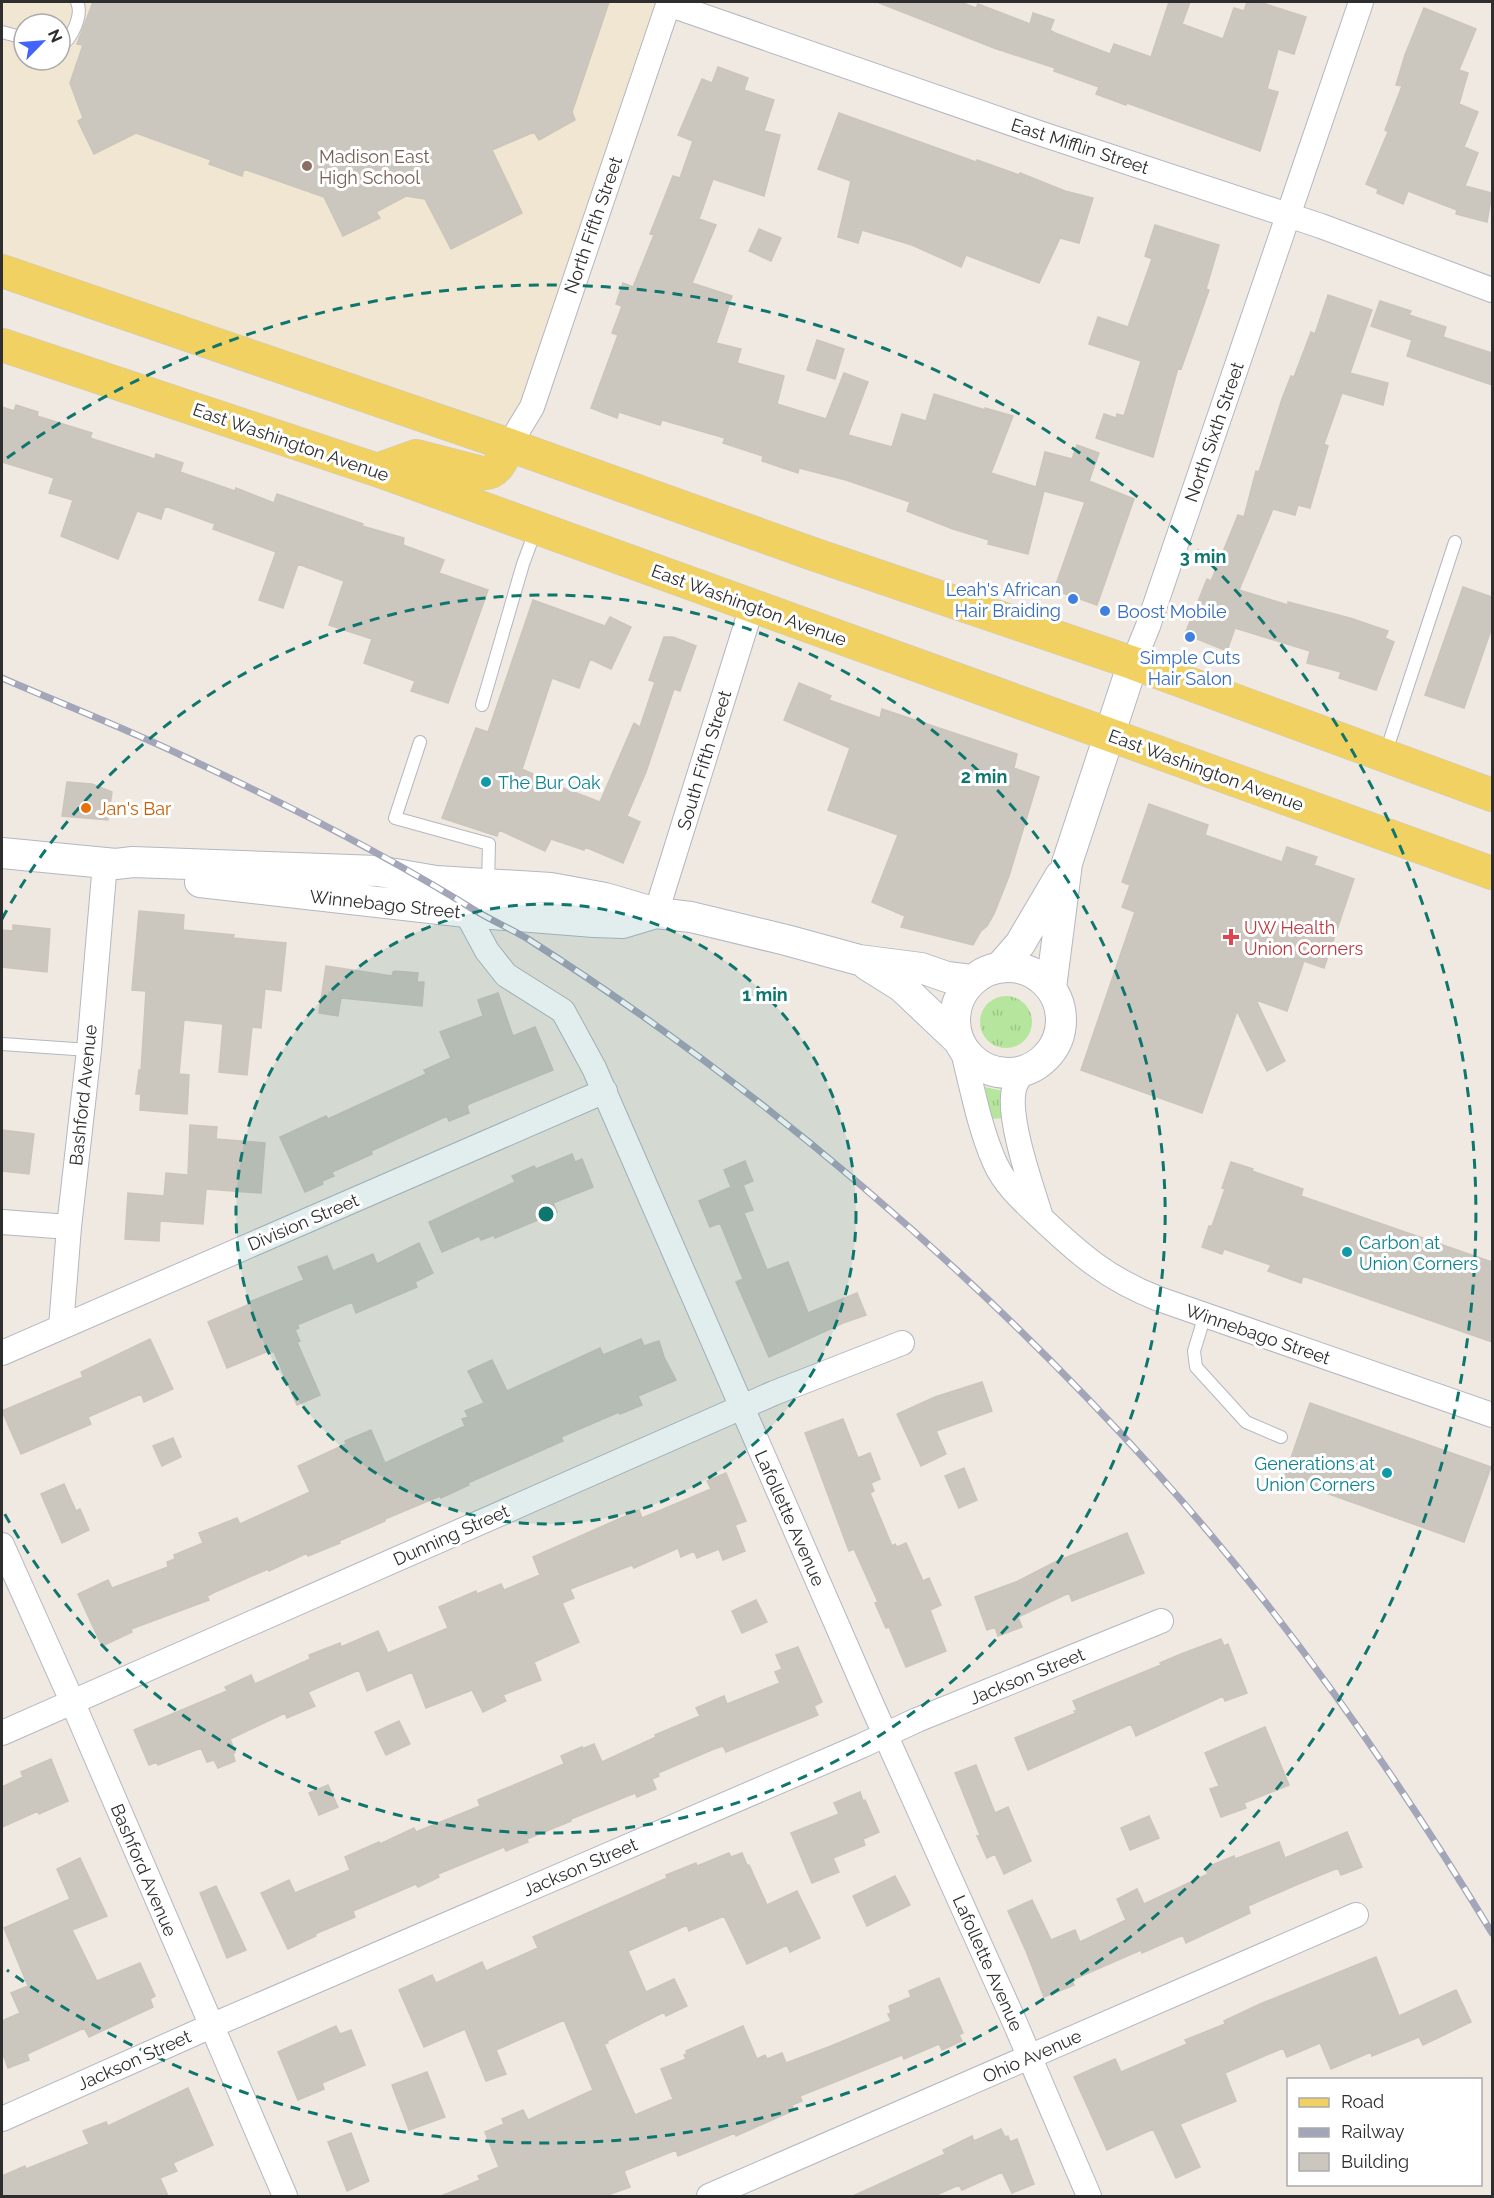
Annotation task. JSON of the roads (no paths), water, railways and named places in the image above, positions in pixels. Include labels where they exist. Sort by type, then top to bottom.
[{"type":"main road","points":[[2,272],[509,445],[813,554],[1133,663],[1492,795]]},
{"type":"main road","name":"East Washington Avenue","points":[[2,345],[377,470],[1492,873]]},
{"type":"main road","points":[[377,470],[416,456],[490,473],[495,470],[509,445]]},
{"type":"street","name":"North Sixth Street","points":[[1051,988],[1067,863],[1108,735],[1156,604],[1360,2]]},
{"type":"street","name":"East Mifflin Street","points":[[668,3],[899,86],[1321,226],[1492,290]]},
{"type":"street","name":"North Fifth Street","points":[[509,445],[532,407],[668,3]]},
{"type":"street","name":"South Fifth Street","points":[[656,913],[752,606]]},
{"type":"street","name":"Winnebago Street","points":[[2,853],[110,863],[378,871],[436,881],[551,888],[605,898],[656,913],[691,917],[859,960],[921,968],[947,977],[972,980]]},
{"type":"street","name":"Winnebago Street","points":[[110,863],[155,877],[465,912],[623,923],[656,913]]},
{"type":"street","name":"Bashford Avenue","points":[[61,1327],[69,1227],[110,863]]},
{"type":"street","name":"North Sixth Street","points":[[1000,967],[1020,944],[1067,863]]},
{"type":"street","name":"Lafollette Avenue","points":[[436,881],[465,912],[487,951],[506,975],[563,1011],[594,1068],[1089,2196]]},
{"type":"street","name":"Winnebago Street","points":[[859,960],[902,987],[961,1045],[983,1130],[996,1166],[1011,1190],[1077,1253],[1124,1284],[1144,1294],[1492,1415]]},
{"type":"street","points":[[1000,967],[1028,970],[1051,988],[1058,1000],[1061,1014],[1055,1046],[1046,1058],[1023,1072],[1006,1074],[988,1070],[974,1061],[961,1045],[954,1025],[956,1008],[962,993],[972,980],[985,971],[1000,967]]},
{"type":"street","name":"Winnebago Street","points":[[1023,1072],[1014,1088],[1016,1127],[1042,1219]]},
{"type":"street","name":"Division Street","points":[[2,1353],[604,1091]]},
{"type":"street","points":[[2,1222],[69,1227]]},
{"type":"street","name":"Dunning Street","points":[[2,1733],[742,1407],[902,1343]]},
{"type":"street","name":"Bashford Avenue","points":[[2,1545],[72,1701],[285,2196]]},
{"type":"street","name":"Jackson Street","points":[[2,2119],[212,2026],[886,1736],[917,1720],[1161,1621]]},
{"type":"street","name":"Ohio Avenue","points":[[709,2196],[1356,1915]]},
{"type":"lane","points":[[72,31],[79,15],[80,7],[77,2]]},
{"type":"lane","points":[[482,705],[523,564],[537,528]]},
{"type":"lane","points":[[1385,756],[1455,542]]},
{"type":"lane","points":[[420,742],[395,818],[489,844],[488,884]]},
{"type":"lane","points":[[2,1044],[89,1050]]},
{"type":"lane","points":[[1205,1316],[1194,1351],[1197,1367],[1246,1422],[1281,1437]]},
{"type":"railway","points":[[2,678],[140,736],[259,792],[369,849],[528,939],[614,996],[699,1057],[861,1186],[939,1254],[1014,1325],[1087,1398],[1204,1527],[1293,1638],[1336,1696],[1416,1813],[1492,1933]]},
{"type":"place","name":"Madison East High School","points":[[307,166]]},
{"type":"place","name":"Leah's African Hair Braiding","points":[[1073,599]]},
{"type":"place","name":"Boost Mobile","points":[[1105,611]]},
{"type":"place","name":"Simple Cuts Hair Salon","points":[[1190,637]]},
{"type":"place","name":"The Bur Oak","points":[[486,782]]},
{"type":"place","name":"Jan's Bar","points":[[86,808]]},
{"type":"place","name":"UW Health Union Corners","points":[[1231,937]]},
{"type":"place","name":"Carbon at Union Corners","points":[[1347,1252]]},
{"type":"place","name":"Generations at Union Corners","points":[[1387,1473]]}]
